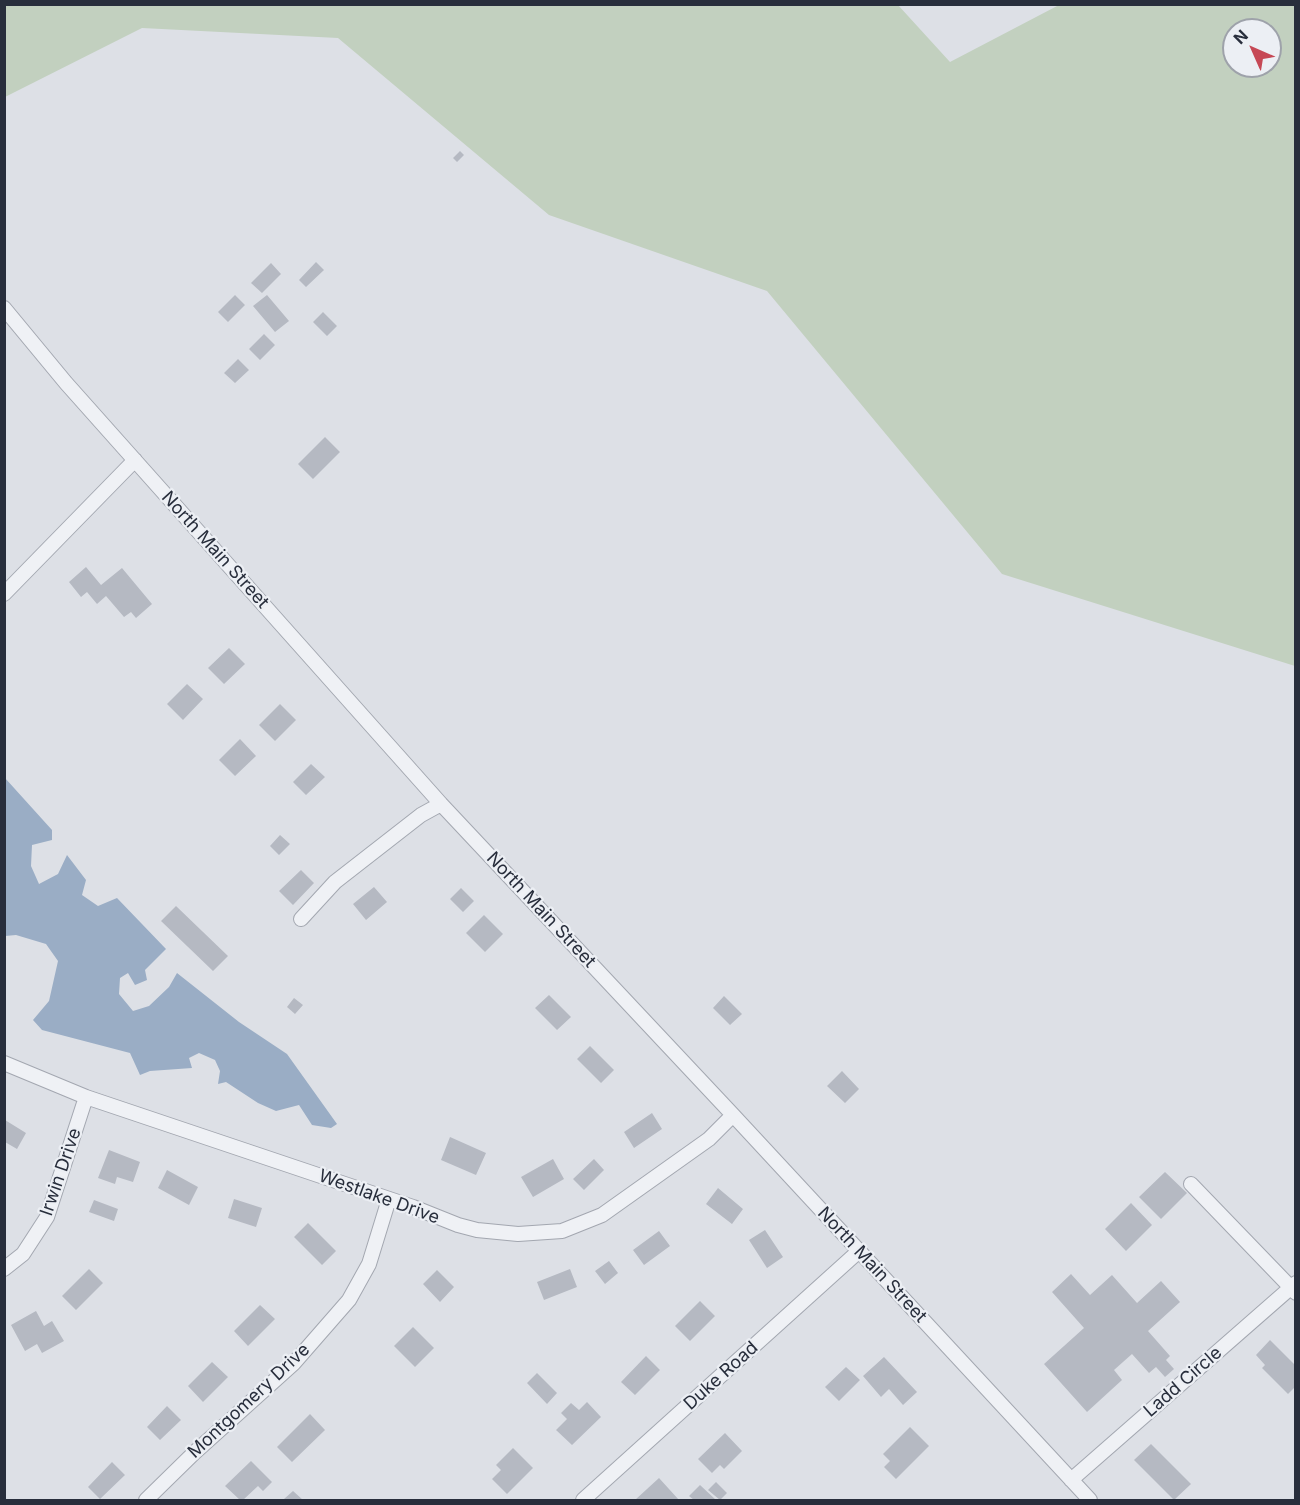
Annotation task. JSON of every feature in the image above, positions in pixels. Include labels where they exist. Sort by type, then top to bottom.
[{"type":"street","name":"North Main Street","points":[[4,308],[66,383],[441,804],[1090,1500]]},
{"type":"street","points":[[4,594],[135,459]]},
{"type":"street","points":[[301,919],[335,882],[422,815],[441,804]]},
{"type":"street","name":"Westlake Drive","points":[[4,1063],[86,1097],[389,1199],[458,1226],[518,1234],[562,1231],[602,1215],[709,1139],[733,1115]]},
{"type":"street","name":"Irwin Drive","points":[[4,1269],[23,1254],[47,1217],[86,1097]]},
{"type":"street","points":[[1191,1184],[1294,1288]]},
{"type":"street","name":"Montgomery Drive","points":[[146,1500],[194,1453],[294,1363],[349,1300],[369,1263],[389,1199]]},
{"type":"street","name":"Duke Road","points":[[583,1500],[859,1251]]},
{"type":"street","name":"Ladd Circle","points":[[1071,1480],[1294,1288]]},
{"type":"green space","points":[[5,4],[898,5],[950,62],[1059,5],[1295,5],[1295,666],[1002,574],[767,291],[549,215],[338,38],[142,28],[5,97]]},
{"type":"water","points":[[5,778],[52,830],[52,840],[32,845],[31,866],[39,884],[58,874],[67,855],[86,880],[82,895],[98,906],[117,898],[166,949],[145,970],[147,980],[135,985],[128,973],[120,978],[119,994],[133,1011],[149,1006],[169,987],[177,973],[239,1022],[287,1054],[337,1124],[331,1128],[312,1125],[299,1105],[276,1111],[258,1103],[226,1082],[218,1084],[220,1071],[215,1060],[199,1053],[189,1058],[192,1068],[150,1071],[140,1075],[130,1053],[42,1030],[33,1020],[49,1001],[58,961],[46,944],[16,935],[5,936]]},
{"type":"building","points":[[460,151],[464,155],[457,162],[453,158]]},
{"type":"building","points":[[316,262],[324,270],[306,287],[299,280]]},
{"type":"building","points":[[271,263],[281,274],[262,293],[251,283]]},
{"type":"building","points":[[235,295],[245,305],[228,322],[218,312]]},
{"type":"building","points":[[267,295],[289,321],[275,332],[253,306]]},
{"type":"building","points":[[323,312],[337,326],[327,336],[313,322]]},
{"type":"building","points":[[264,334],[275,345],[260,360],[249,349]]},
{"type":"building","points":[[238,359],[249,370],[235,383],[224,373]]},
{"type":"building","points":[[325,437],[340,452],[313,479],[298,464]]},
{"type":"building","points":[[86,567],[101,585],[122,568],[152,604],[136,618],[131,612],[124,617],[106,596],[97,604],[87,592],[81,597],[69,582]]},
{"type":"building","points":[[229,648],[245,664],[224,684],[208,668]]},
{"type":"building","points":[[187,684],[203,699],[183,720],[167,704]]},
{"type":"building","points":[[280,704],[296,720],[275,741],[259,725]]},
{"type":"building","points":[[240,739],[256,756],[235,776],[219,760]]},
{"type":"building","points":[[311,764],[325,777],[306,795],[293,782]]},
{"type":"building","points":[[280,835],[290,844],[279,855],[270,846]]},
{"type":"building","points":[[301,870],[314,883],[293,905],[279,891]]},
{"type":"building","points":[[374,887],[387,902],[366,920],[353,904]]},
{"type":"building","points":[[461,888],[474,901],[463,912],[450,899]]},
{"type":"building","points":[[176,906],[228,956],[213,971],[161,921]]},
{"type":"building","points":[[484,915],[503,934],[485,952],[466,933]]},
{"type":"building","points":[[549,995],[571,1017],[557,1030],[535,1008]]},
{"type":"building","points":[[724,996],[742,1014],[730,1025],[713,1008]]},
{"type":"building","points":[[294,998],[303,1005],[295,1014],[287,1007]]},
{"type":"building","points":[[590,1046],[614,1070],[601,1083],[577,1059]]},
{"type":"building","points":[[842,1071],[859,1089],[845,1103],[827,1086]]},
{"type":"building","points":[[652,1113],[662,1129],[634,1148],[624,1132]]},
{"type":"building","points":[[5,1120],[26,1133],[17,1149],[5,1142]]},
{"type":"building","points":[[450,1137],[486,1153],[476,1175],[441,1160]]},
{"type":"building","points":[[109,1150],[140,1162],[133,1182],[117,1177],[115,1184],[98,1178]]},
{"type":"building","points":[[553,1159],[564,1179],[533,1197],[521,1177]]},
{"type":"building","points":[[594,1159],[604,1170],[584,1190],[573,1179]]},
{"type":"building","points":[[167,1170],[198,1187],[189,1205],[158,1188]]},
{"type":"building","points":[[1165,1172],[1187,1193],[1161,1219],[1139,1197]]},
{"type":"building","points":[[718,1188],[743,1209],[732,1224],[706,1204]]},
{"type":"building","points":[[234,1199],[262,1208],[256,1227],[228,1218]]},
{"type":"building","points":[[94,1200],[118,1209],[114,1221],[89,1212]]},
{"type":"building","points":[[1131,1203],[1152,1225],[1126,1251],[1105,1229]]},
{"type":"building","points":[[308,1223],[336,1251],[322,1265],[294,1237]]},
{"type":"building","points":[[765,1230],[783,1257],[767,1268],[749,1240]]},
{"type":"building","points":[[659,1231],[670,1246],[644,1265],[633,1250]]},
{"type":"building","points":[[609,1261],[618,1273],[605,1284],[595,1271]]},
{"type":"building","points":[[89,1269],[103,1283],[76,1310],[62,1296]]},
{"type":"building","points":[[570,1269],[577,1287],[544,1300],[537,1282]]},
{"type":"building","points":[[437,1270],[454,1287],[440,1302],[423,1284]]},
{"type":"building","points":[[1071,1274],[1090,1295],[1112,1275],[1137,1303],[1161,1281],[1180,1302],[1148,1331],[1170,1356],[1166,1360],[1174,1369],[1165,1377],[1156,1367],[1149,1373],[1132,1354],[1114,1370],[1122,1380],[1087,1412],[1044,1364],[1084,1328],[1052,1292]]},
{"type":"building","points":[[700,1301],[715,1316],[690,1341],[675,1326]]},
{"type":"building","points":[[260,1305],[275,1319],[248,1346],[234,1331]]},
{"type":"building","points":[[36,1311],[44,1326],[52,1321],[64,1341],[42,1353],[37,1344],[25,1351],[11,1325]]},
{"type":"building","points":[[413,1327],[434,1348],[415,1367],[394,1346]]},
{"type":"building","points":[[1270,1340],[1296,1366],[1296,1386],[1288,1394],[1262,1368],[1265,1365],[1256,1355]]},
{"type":"building","points":[[646,1356],[660,1370],[635,1395],[621,1382]]},
{"type":"building","points":[[884,1357],[917,1392],[903,1405],[889,1389],[881,1397],[863,1376]]},
{"type":"building","points":[[212,1362],[228,1377],[203,1402],[188,1386]]},
{"type":"building","points":[[846,1367],[860,1380],[839,1401],[825,1387]]},
{"type":"building","points":[[537,1373],[557,1393],[547,1404],[527,1383]]},
{"type":"building","points":[[587,1402],[601,1417],[572,1445],[556,1430],[567,1419],[561,1413],[571,1403],[579,1410]]},
{"type":"building","points":[[167,1406],[181,1420],[160,1440],[147,1427]]},
{"type":"building","points":[[310,1414],[325,1430],[292,1462],[277,1447]]},
{"type":"building","points":[[910,1427],[929,1446],[896,1479],[884,1467],[890,1461],[883,1454]]},
{"type":"building","points":[[725,1433],[742,1451],[724,1469],[720,1465],[712,1473],[698,1459]]},
{"type":"building","points":[[1151,1444],[1191,1484],[1174,1500],[1134,1460]]},
{"type":"building","points":[[513,1448],[533,1468],[507,1494],[492,1479],[501,1470],[496,1465]]},
{"type":"building","points":[[251,1461],[272,1482],[263,1491],[258,1486],[243,1500],[240,1500],[225,1486]]},
{"type":"building","points":[[112,1462],[125,1475],[100,1499],[88,1487]]},
{"type":"building","points":[[659,1478],[679,1500],[635,1500]]},
{"type":"building","points":[[716,1482],[727,1493],[720,1500],[708,1490]]},
{"type":"building","points":[[700,1485],[716,1500],[694,1500],[689,1496]]},
{"type":"building","points":[[293,1491],[303,1500],[284,1499]]}]
